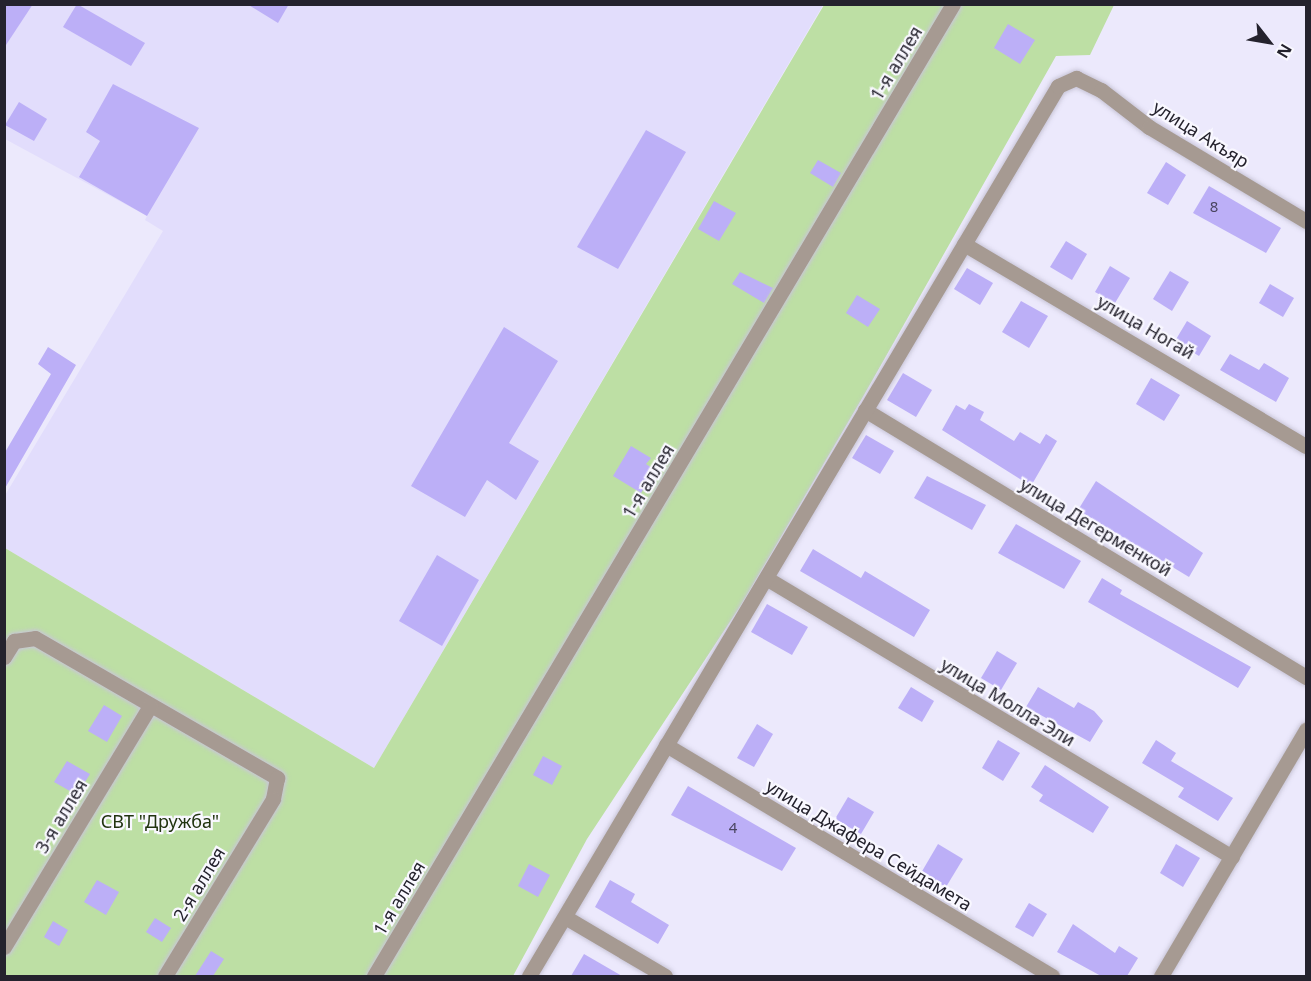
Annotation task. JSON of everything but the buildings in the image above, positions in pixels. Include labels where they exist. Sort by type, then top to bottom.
[{"type":"street","name":"1-я аллея","points":[[374,976],[953,4]]},
{"type":"street","name":"улица Акъяр","points":[[964,244],[1058,86],[1076,78],[1306,221]]},
{"type":"street","points":[[529,976],[964,244]]},
{"type":"street","name":"улица Ногай","points":[[964,244],[1306,446]]},
{"type":"street","name":"улица Дегерменкой","points":[[865,410],[1306,677]]},
{"type":"street","name":"улица Молла-Эли","points":[[766,578],[1232,857]]},
{"type":"street","points":[[4,657],[14,640],[35,638],[150,706]]},
{"type":"street","name":"2-я аллея","points":[[150,706],[277,778],[273,799],[165,976]]},
{"type":"street","name":"3-я аллея","points":[[4,947],[150,706]]},
{"type":"street","points":[[1161,976],[1306,730]]},
{"type":"street","name":"улица Джафера Сейдамета","points":[[666,746],[1052,976]]},
{"type":"street","points":[[565,916],[665,976]]},
{"type":"shaded area","points":[[5,5],[823,5],[374,768],[5,548],[4,497],[163,231],[145,220],[147,216],[5,139]]},
{"type":"green space","name":"СВТ \"Дружба\"","points":[[824,5],[1114,5],[1090,55],[1056,56],[864,395],[741,605],[587,839],[513,976],[5,976],[5,548],[374,768]]}]
